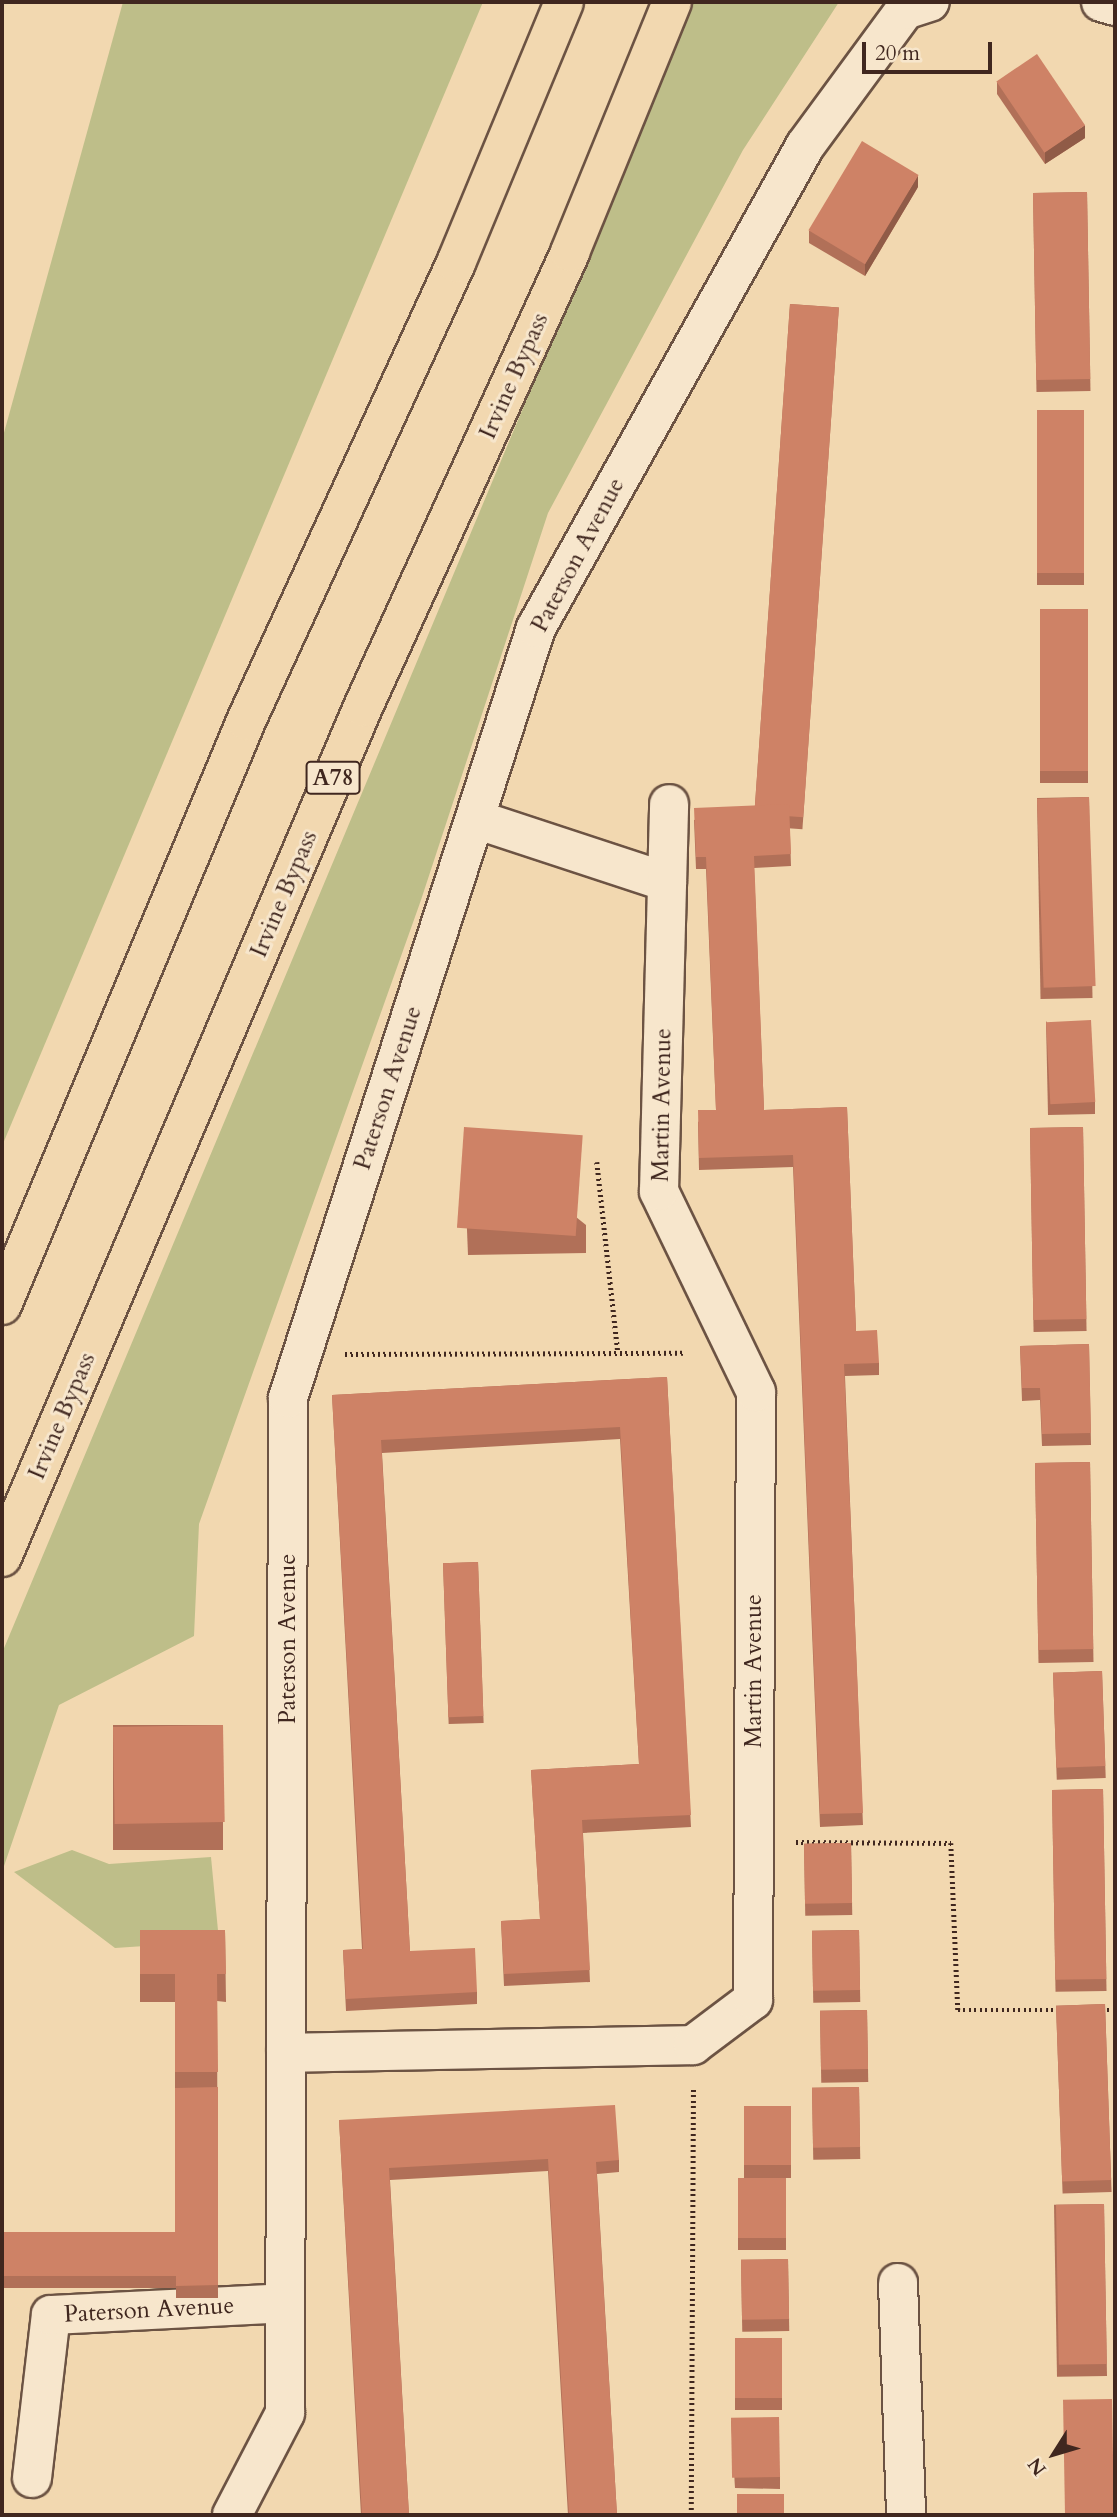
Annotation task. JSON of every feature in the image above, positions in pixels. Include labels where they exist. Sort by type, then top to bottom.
[{"type":"highway","points":[[2,1305],[246,721],[456,263],[564,2]]},
{"type":"highway","name":"Irvine Bypass","points":[[2,1557],[363,708],[570,252],[672,2]]},
{"type":"street","name":"Paterson Avenue","points":[[232,2515],[285,2413],[288,1398],[537,628],[804,146],[905,10],[930,2]]},
{"type":"street","points":[[1101,2],[1115,6]]},
{"type":"street","name":"Martin Avenue","points":[[668,804],[659,1191],[756,1392],[753,2000],[693,2045]]},
{"type":"street","points":[[475,819],[667,882]]},
{"type":"street","points":[[286,2053],[693,2045]]},
{"type":"street","points":[[898,2283],[906,2515]]},
{"type":"street","name":"Paterson Avenue","points":[[32,2478],[51,2315],[285,2303]]},
{"type":"path","points":[[597,1162],[618,1353]]},
{"type":"path","points":[[302,1354],[684,1353]]},
{"type":"path","points":[[753,1842],[951,1843],[958,2010],[1076,2010]]},
{"type":"path","points":[[1089,2010],[1115,2010]]},
{"type":"path","points":[[691,2515],[693,2045]]},
{"type":"green space","points":[[123,2],[483,2],[2,1146],[2,440]]},
{"type":"green space","points":[[693,2],[839,2],[743,150],[548,513],[421,900],[199,1524],[194,1636],[59,1705],[2,1872],[2,1653]]},
{"type":"green space","points":[[72,1850],[109,1864],[211,1857],[219,1941],[115,1948],[14,1872]]},
{"type":"building","points":[[1037,54],[1085,125],[1044,153],[996,81]]},
{"type":"building","points":[[862,141],[919,175],[865,264],[808,230]]},
{"type":"building","points":[[1087,192],[1090,379],[1036,380],[1033,193]]},
{"type":"building","points":[[790,304],[839,307],[803,817],[754,814]]},
{"type":"building","points":[[1037,410],[1084,410],[1084,573],[1037,573]]},
{"type":"building","points":[[1040,609],[1088,609],[1088,771],[1040,771]]},
{"type":"building","points":[[1089,797],[1096,986],[1044,988],[1037,799]]},
{"type":"building","points":[[789,804],[791,854],[754,856],[764,1110],[847,1107],[856,1331],[877,1330],[879,1363],[844,1364],[863,1813],[820,1814],[793,1155],[699,1158],[698,1110],[716,1110],[706,857],[696,857],[694,808]]},
{"type":"building","points":[[1091,1020],[1095,1102],[1050,1104],[1046,1022]]},
{"type":"building","points":[[464,1127],[583,1135],[576,1236],[457,1228]]},
{"type":"building","points":[[1083,1127],[1086,1319],[1033,1320],[1030,1128]]},
{"type":"building","points":[[1089,1344],[1091,1433],[1042,1434],[1040,1388],[1022,1388],[1020,1346]]},
{"type":"building","points":[[667,1377],[691,1815],[582,1820],[590,1970],[504,1974],[501,1921],[540,1919],[531,1770],[639,1764],[620,1427],[381,1440],[410,1951],[475,1948],[477,1992],[346,1999],[343,1950],[363,1949],[332,1395]]},
{"type":"building","points":[[1090,1462],[1093,1649],[1038,1650],[1035,1463]]},
{"type":"building","points":[[478,1562],[483,1716],[448,1717],[443,1563]]},
{"type":"building","points":[[1102,1671],[1105,1766],[1056,1768],[1053,1673]]},
{"type":"building","points":[[223,1725],[225,1822],[115,1824],[113,1727]]},
{"type":"building","points":[[1103,1789],[1106,1979],[1055,1980],[1052,1790]]},
{"type":"building","points":[[851,1843],[852,1903],[805,1904],[804,1844]]},
{"type":"building","points":[[140,1930],[225,1930],[226,1974],[217,1974],[218,2072],[175,2072],[175,1974],[140,1974]]},
{"type":"building","points":[[859,1930],[860,1990],[813,1991],[812,1931]]},
{"type":"building","points":[[1105,2004],[1111,2180],[1062,2182],[1056,2006]]},
{"type":"building","points":[[867,2010],[868,2069],[821,2070],[820,2011]]},
{"type":"building","points":[[218,2087],[218,2285],[176,2286],[176,2276],[2,2276],[2,2232],[175,2232],[175,2088]]},
{"type":"building","points":[[859,2087],[860,2147],[813,2148],[812,2088]]},
{"type":"building","points":[[615,2105],[619,2160],[596,2162],[617,2515],[569,2515],[548,2159],[389,2168],[409,2515],[362,2515],[339,2120]]},
{"type":"building","points":[[744,2106],[791,2106],[791,2165],[744,2165]]},
{"type":"building","points":[[738,2178],[786,2178],[786,2238],[738,2238]]},
{"type":"building","points":[[1104,2204],[1107,2364],[1059,2365],[1056,2205]]},
{"type":"building","points":[[788,2259],[789,2319],[742,2320],[741,2260]]},
{"type":"building","points":[[735,2338],[782,2338],[782,2398],[735,2398]]},
{"type":"building","points":[[1112,2399],[1114,2515],[1065,2515],[1063,2400]]},
{"type":"building","points":[[779,2417],[780,2477],[732,2478],[731,2418]]},
{"type":"building","points":[[737,2494],[784,2494],[784,2515],[737,2515]]}]
